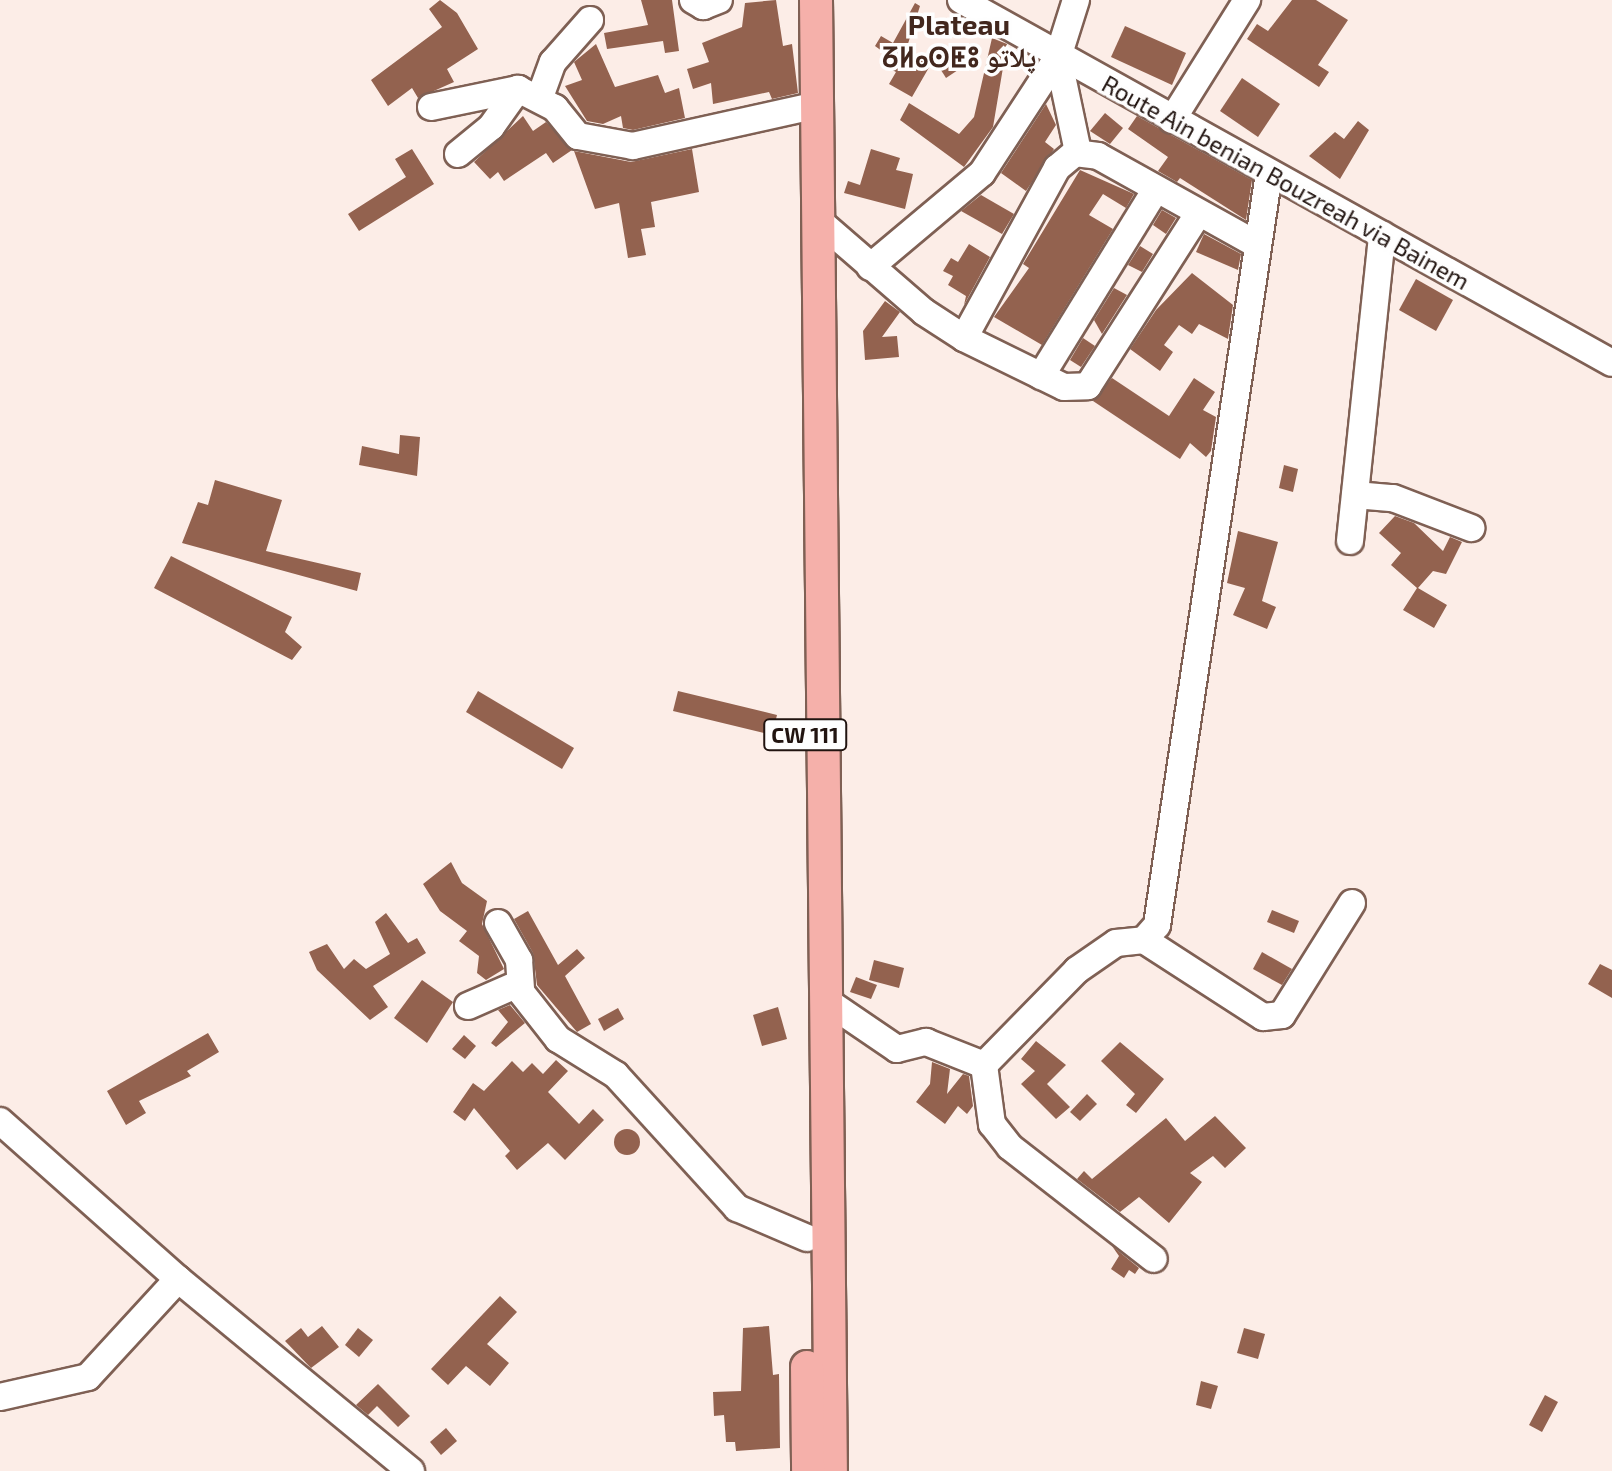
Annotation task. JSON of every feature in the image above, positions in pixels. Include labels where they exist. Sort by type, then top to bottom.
[{"type":"main road","name":"CW 111","points":[[802,0],[808,1471]]},
{"type":"main road","name":"CW 111","points":[[816,0],[815,147],[819,221],[831,1471]]},
{"type":"street","points":[[693,0],[703,6],[719,0]]},
{"type":"street","name":"Route Ain benian Bouzreah via Bainem","points":[[961,0],[1058,57],[1612,363]]},
{"type":"street","points":[[870,267],[982,173],[1058,57],[1076,0]]},
{"type":"street","points":[[1172,120],[1247,0]]},
{"type":"street","points":[[458,154],[529,93],[590,20]]},
{"type":"street","points":[[1058,57],[1078,152]]},
{"type":"street","points":[[431,107],[529,93],[578,136],[610,145],[716,132],[804,108]]},
{"type":"street","points":[[964,338],[1057,168],[1078,152],[1098,156],[1155,191],[1256,244]]},
{"type":"street","points":[[1144,940],[1157,925],[1165,896],[1256,244],[1269,173]]},
{"type":"street","points":[[1041,376],[1155,191]]},
{"type":"street","points":[[819,221],[870,267],[964,338],[1070,389],[1093,383],[1198,214]]},
{"type":"street","points":[[1350,541],[1382,235]]},
{"type":"street","points":[[1355,495],[1393,498],[1471,528]]},
{"type":"street","points":[[984,1065],[1077,970],[1116,943],[1144,940],[1263,1017],[1282,1015],[1352,903]]},
{"type":"street","points":[[498,923],[519,960],[518,984],[558,1039],[616,1075],[715,1189],[760,1220],[807,1238]]},
{"type":"street","points":[[468,1006],[518,984]]},
{"type":"street","points":[[825,1000],[897,1049],[926,1042],[984,1065]]},
{"type":"street","points":[[984,1065],[992,1124],[1010,1147],[1154,1259]]},
{"type":"street","points":[[0,1121],[178,1279],[411,1471]]},
{"type":"street","points":[[0,1397],[88,1377],[178,1279]]},
{"type":"building","points":[[440,0],[457,13],[478,49],[447,69],[454,82],[418,98],[412,88],[388,106],[371,80],[442,27],[429,9]]},
{"type":"building","points":[[641,0],[672,0],[679,51],[665,53],[663,41],[607,49],[604,33],[648,25]]},
{"type":"building","points":[[776,0],[783,46],[792,44],[798,93],[772,99],[769,92],[713,104],[711,83],[693,89],[687,69],[709,62],[702,43],[742,27],[745,3]]},
{"type":"building","points":[[1292,0],[1316,0],[1348,20],[1318,65],[1329,72],[1319,87],[1247,39],[1257,24],[1268,31]]},
{"type":"building","points":[[915,3],[920,6],[906,50],[931,64],[912,97],[889,84],[896,72],[881,64],[886,54],[875,46],[881,36],[893,43]]},
{"type":"building","points":[[1125,26],[1186,53],[1172,85],[1111,57]]},
{"type":"building","points":[[992,38],[1007,44],[993,127],[964,167],[900,120],[909,103],[959,134],[974,117]]},
{"type":"building","points":[[596,44],[615,87],[658,75],[665,93],[679,88],[685,118],[633,130],[623,128],[621,116],[603,124],[587,121],[565,86],[582,80],[574,62]]},
{"type":"building","points":[[947,51],[958,70],[946,78],[934,59]]},
{"type":"building","points":[[1242,78],[1280,104],[1258,137],[1220,111]]},
{"type":"building","points":[[1046,104],[1056,125],[1045,142],[1054,149],[1026,191],[1001,173]]},
{"type":"building","points":[[1105,113],[1123,128],[1110,144],[1090,131]]},
{"type":"building","points":[[523,116],[533,131],[546,122],[572,150],[553,163],[546,153],[504,181],[498,172],[490,179],[474,162]]},
{"type":"building","points":[[1137,116],[1252,180],[1246,220],[1180,178],[1177,182],[1158,171],[1168,157],[1128,129]]},
{"type":"building","points":[[1358,121],[1369,130],[1340,179],[1309,156],[1335,132],[1344,139]]},
{"type":"building","points":[[412,149],[434,184],[359,231],[348,214],[406,177],[395,159]]},
{"type":"building","points":[[692,149],[699,192],[651,202],[655,227],[641,229],[646,255],[628,258],[619,203],[595,209],[574,151],[631,162]]},
{"type":"building","points":[[871,149],[900,158],[896,170],[913,174],[905,209],[844,193],[848,181],[860,185]]},
{"type":"building","points":[[1080,170],[1134,194],[1126,208],[1103,194],[1089,215],[1113,229],[1042,345],[994,317],[1029,268],[1023,264]]},
{"type":"building","points":[[981,195],[1014,214],[1002,234],[961,211]]},
{"type":"building","points":[[1162,210],[1176,218],[1166,234],[1153,225]]},
{"type":"building","points":[[1204,234],[1241,254],[1238,270],[1196,252]]},
{"type":"building","points":[[969,244],[990,257],[964,305],[966,296],[948,285],[953,276],[943,271],[951,258],[958,262]]},
{"type":"building","points":[[1140,246],[1153,254],[1142,272],[1128,265]]},
{"type":"building","points":[[1192,273],[1233,305],[1228,339],[1199,324],[1192,334],[1179,325],[1164,345],[1173,352],[1160,371],[1130,349],[1156,310]]},
{"type":"building","points":[[1416,279],[1453,300],[1436,331],[1399,310]]},
{"type":"building","points":[[1114,288],[1127,295],[1102,334],[1094,320]]},
{"type":"building","points":[[885,301],[900,312],[882,337],[897,336],[899,357],[865,360],[863,331]]},
{"type":"building","points":[[1083,338],[1095,346],[1081,367],[1070,360]]},
{"type":"building","points":[[1112,378],[1169,416],[1194,378],[1215,392],[1203,410],[1216,417],[1211,451],[1206,457],[1190,443],[1180,459],[1093,401]]},
{"type":"building","points":[[400,435],[420,437],[417,476],[359,465],[362,446],[399,454]]},
{"type":"building","points":[[1284,465],[1298,469],[1293,492],[1279,488]]},
{"type":"building","points":[[215,480],[282,500],[266,551],[361,573],[357,591],[182,543],[198,502],[208,505]]},
{"type":"building","points":[[1395,516],[1414,523],[1443,551],[1450,537],[1462,542],[1446,574],[1433,571],[1418,588],[1447,605],[1434,628],[1403,610],[1417,588],[1391,565],[1401,553],[1379,533]]},
{"type":"building","points":[[1238,531],[1278,542],[1262,601],[1276,607],[1267,629],[1233,615],[1245,588],[1227,583]]},
{"type":"building","points":[[171,556],[292,617],[285,632],[302,647],[292,660],[154,588]]},
{"type":"building","points":[[478,691],[574,748],[562,769],[466,712]]},
{"type":"building","points":[[678,691],[777,715],[772,735],[673,711]]},
{"type":"building","points":[[451,862],[462,883],[487,901],[482,924],[504,969],[486,980],[477,973],[479,956],[459,941],[467,931],[440,911],[423,884]]},
{"type":"building","points":[[1272,910],[1299,921],[1294,933],[1267,922]]},
{"type":"building","points":[[528,911],[558,965],[577,949],[585,958],[565,976],[591,1024],[577,1032],[537,985],[533,953],[514,919]]},
{"type":"building","points":[[386,913],[408,943],[417,938],[426,953],[373,986],[388,1007],[370,1020],[317,970],[309,952],[327,944],[344,969],[354,959],[366,969],[390,954],[375,922]]},
{"type":"building","points":[[1262,952],[1292,969],[1282,985],[1253,969]]},
{"type":"building","points":[[874,960],[904,968],[899,988],[869,980]]},
{"type":"building","points":[[1600,964],[1612,970],[1612,998],[1588,984]]},
{"type":"building","points":[[856,977],[877,985],[871,999],[850,992]]},
{"type":"building","points":[[422,980],[453,1002],[427,1043],[394,1018]]},
{"type":"building","points":[[510,1005],[525,1023],[496,1047],[491,1043],[508,1022],[498,1010]]},
{"type":"building","points":[[778,1007],[787,1039],[762,1046],[753,1015]]},
{"type":"building","points":[[618,1008],[624,1019],[604,1031],[598,1019]]},
{"type":"building","points":[[208,1033],[219,1052],[187,1071],[191,1076],[139,1101],[146,1113],[126,1125],[107,1091]]},
{"type":"building","points":[[464,1035],[476,1046],[465,1059],[452,1049]]},
{"type":"building","points":[[1036,1041],[1066,1065],[1047,1084],[1070,1107],[1056,1119],[1021,1084],[1035,1071],[1021,1059]]},
{"type":"building","points":[[1120,1042],[1164,1079],[1136,1113],[1126,1105],[1135,1094],[1101,1061]]},
{"type":"building","points":[[556,1060],[568,1071],[548,1092],[579,1124],[593,1109],[604,1120],[565,1160],[548,1143],[517,1170],[505,1156],[510,1151],[474,1108],[465,1121],[453,1112],[473,1083],[484,1091],[512,1061],[523,1072],[532,1063],[543,1074]]},
{"type":"building","points":[[932,1062],[950,1069],[947,1094],[963,1074],[969,1076],[973,1106],[967,1114],[958,1106],[945,1124],[916,1102],[930,1084]]},
{"type":"building","points":[[1087,1094],[1097,1104],[1080,1121],[1070,1112]]},
{"type":"building","points":[[1215,1116],[1246,1148],[1225,1168],[1213,1156],[1190,1173],[1202,1182],[1169,1223],[1139,1197],[1120,1212],[1077,1179],[1084,1171],[1092,1179],[1166,1118],[1185,1141]]},
{"type":"building","points":[[627,1129],[636,1133],[640,1142],[636,1151],[627,1155],[618,1151],[614,1142],[618,1133]]},
{"type":"building","points":[[1112,1246],[1139,1268],[1135,1274],[1129,1270],[1124,1278],[1111,1269],[1119,1256]]},
{"type":"building","points":[[500,1296],[517,1312],[487,1344],[509,1363],[490,1386],[466,1366],[448,1385],[431,1369]]},
{"type":"building","points":[[322,1326],[339,1347],[311,1368],[285,1341],[301,1328],[308,1337]]},
{"type":"building","points":[[769,1326],[773,1375],[779,1374],[780,1448],[736,1451],[735,1442],[726,1442],[724,1415],[714,1416],[713,1392],[741,1391],[743,1328]]},
{"type":"building","points":[[358,1328],[373,1340],[359,1357],[345,1345]]},
{"type":"building","points":[[1244,1328],[1265,1334],[1258,1359],[1237,1353]]},
{"type":"building","points":[[1201,1381],[1218,1386],[1211,1409],[1196,1405]]},
{"type":"building","points":[[378,1384],[410,1416],[398,1427],[377,1406],[368,1415],[356,1405]]},
{"type":"building","points":[[1545,1395],[1558,1402],[1542,1432],[1529,1425]]},
{"type":"building","points":[[446,1428],[457,1441],[441,1455],[430,1442]]},
{"type":"district","name":"Plateau ⵒⵍⴰⵙⵟⵓ پلاتو","points":[[959,40]]}]
